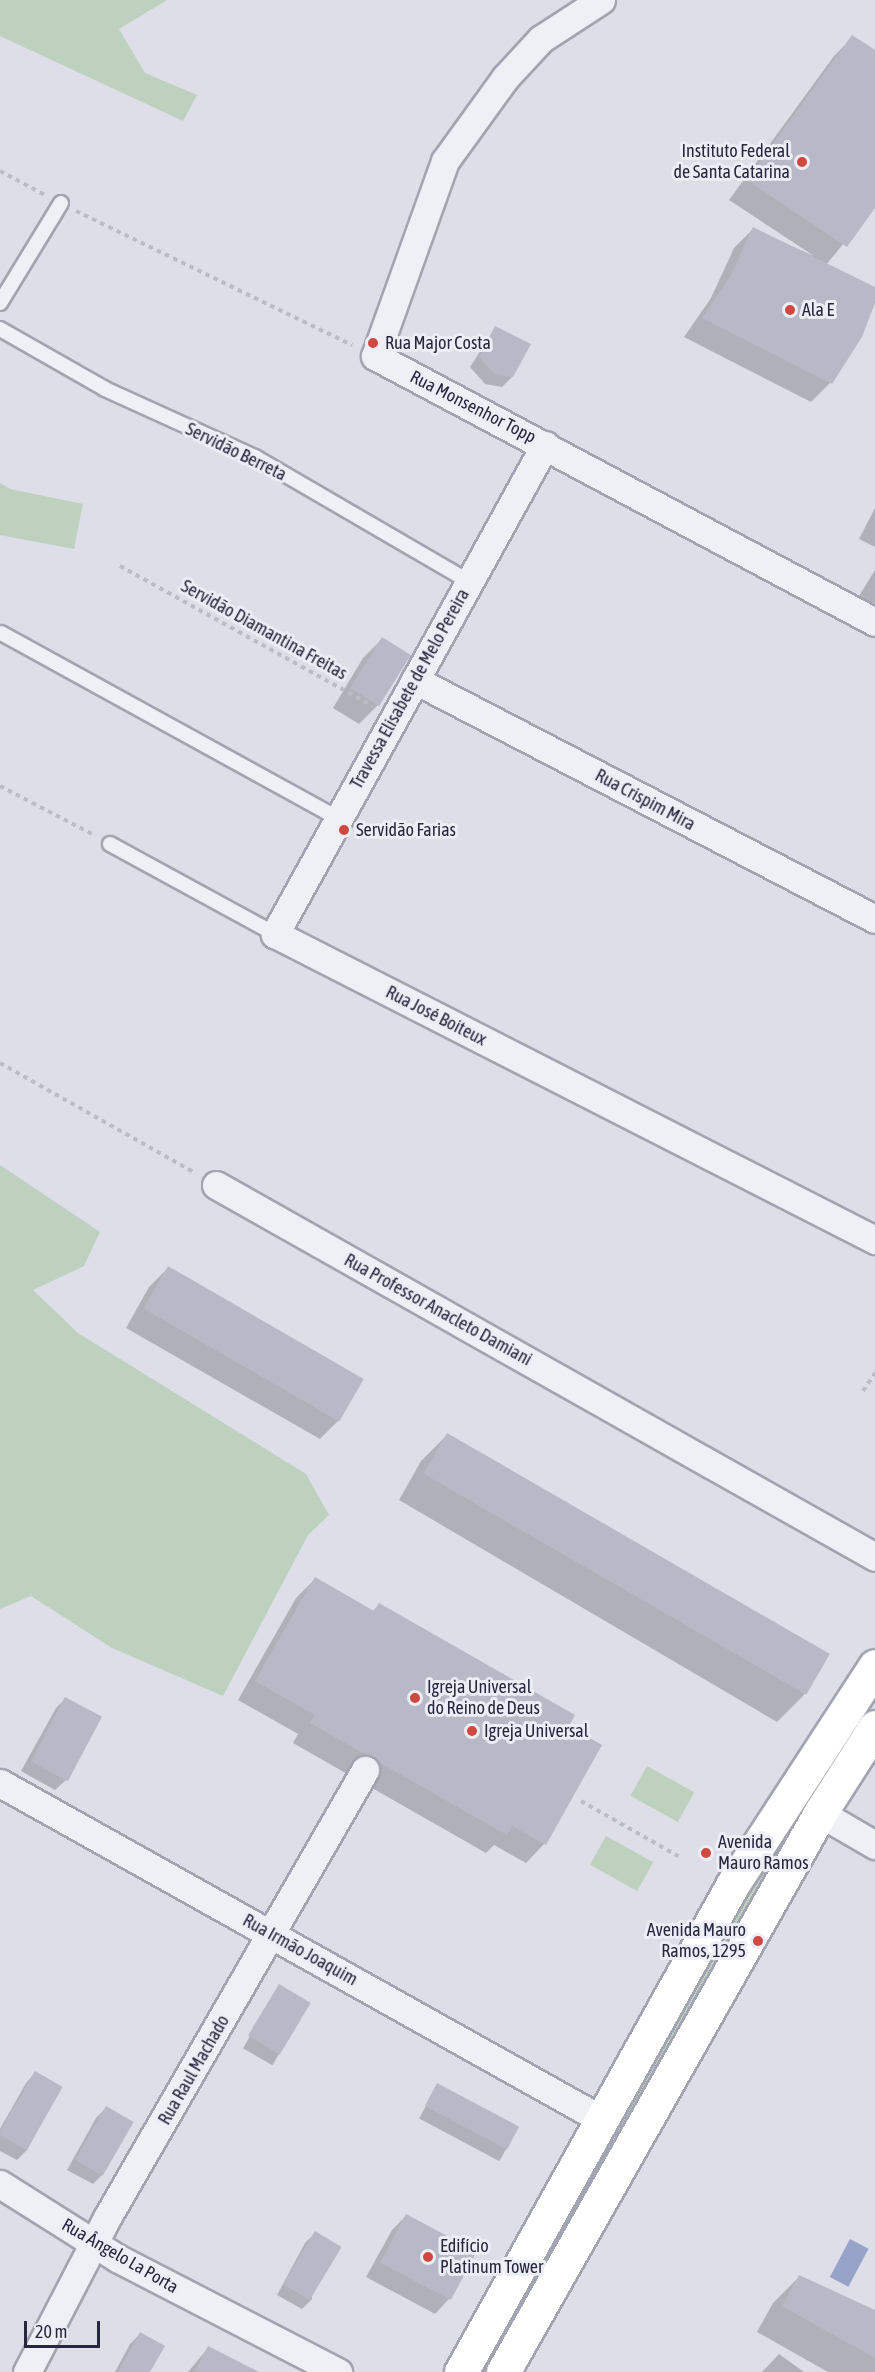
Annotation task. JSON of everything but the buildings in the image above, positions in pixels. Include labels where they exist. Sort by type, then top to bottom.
[{"type":"main road","points":[[461,2372],[599,2118],[733,1884],[875,1666]]},
{"type":"main road","points":[[503,2372],[820,1813],[875,1727]]},
{"type":"main road","points":[[789,1795],[820,1813]]},
{"type":"street","points":[[375,356],[445,161],[505,78],[541,39],[601,0]]},
{"type":"street","name":"Rua Monsenhor Topp","points":[[375,356],[875,622]]},
{"type":"street","name":"Travessa Elisabete de Melo Pereira","points":[[275,934],[545,445]]},
{"type":"street","name":"Rua Crispim Mira","points":[[415,680],[875,920]]},
{"type":"street","name":"Rua José Boiteux","points":[[275,934],[875,1240]]},
{"type":"street","name":"Rua Professor Anacleto Damiani","points":[[216,1185],[875,1557]]},
{"type":"street","name":"Rua Raul Machado","points":[[27,2372],[95,2243],[365,1770]]},
{"type":"street","name":"Rua Irmão Joaquim","points":[[0,1783],[599,2118]]},
{"type":"street","points":[[820,1813],[875,1845]]},
{"type":"street","name":"Rua Ângelo La Porta","points":[[0,2184],[95,2243],[338,2372]]},
{"type":"lane","points":[[0,303],[61,203]]},
{"type":"lane","name":"Servidão Berreta","points":[[0,329],[105,389],[255,457],[470,582]]},
{"type":"lane","points":[[2,633],[339,819]]},
{"type":"lane","name":"Rua José Boiteux","points":[[110,844],[275,934]]},
{"type":"path","points":[[0,171],[375,356]]},
{"type":"path","name":"Servidão Diamantina Freitas","points":[[120,566],[396,716]]},
{"type":"path","points":[[0,786],[110,844]]},
{"type":"path","points":[[0,1063],[216,1185]]},
{"type":"path","points":[[863,1391],[875,1373]]},
{"type":"path","points":[[581,1801],[678,1856]]},
{"type":"green space","points":[[0,0],[167,0],[119,29],[145,73],[197,95],[183,121],[0,36]]},
{"type":"green space","points":[[0,483],[10,489],[83,504],[74,549],[0,535]]},
{"type":"green space","points":[[0,1165],[100,1232],[84,1266],[33,1290],[78,1333],[306,1474],[329,1515],[308,1535],[223,1696],[112,1648],[31,1596],[0,1609]]},
{"type":"green space","points":[[647,1766],[694,1792],[678,1822],[631,1796]]},
{"type":"green space","points":[[791,1816],[798,1820],[489,2372],[475,2372],[610,2125]]},
{"type":"green space","points":[[606,1836],[653,1862],[637,1891],[590,1865]]},
{"type":"water","points":[[850,2239],[869,2249],[848,2287],[830,2277]]},
{"type":"place","name":"Instituto Federal de Santa Catarina","points":[[802,162]]},
{"type":"place","name":"Ala E","points":[[790,310]]},
{"type":"place","name":"Rua Major Costa","points":[[373,343]]},
{"type":"place","name":"Servidão Farias","points":[[344,830]]},
{"type":"place","name":"Igreja Universal do Reino de Deus","points":[[415,1698]]},
{"type":"place","name":"Igreja Universal","points":[[472,1731]]},
{"type":"place","name":"Avenida Mauro Ramos","points":[[706,1853]]},
{"type":"place","name":"Avenida Mauro Ramos, 1295","points":[[758,1941]]},
{"type":"place","name":"Edifício Platinum Tower","points":[[428,2257]]}]
